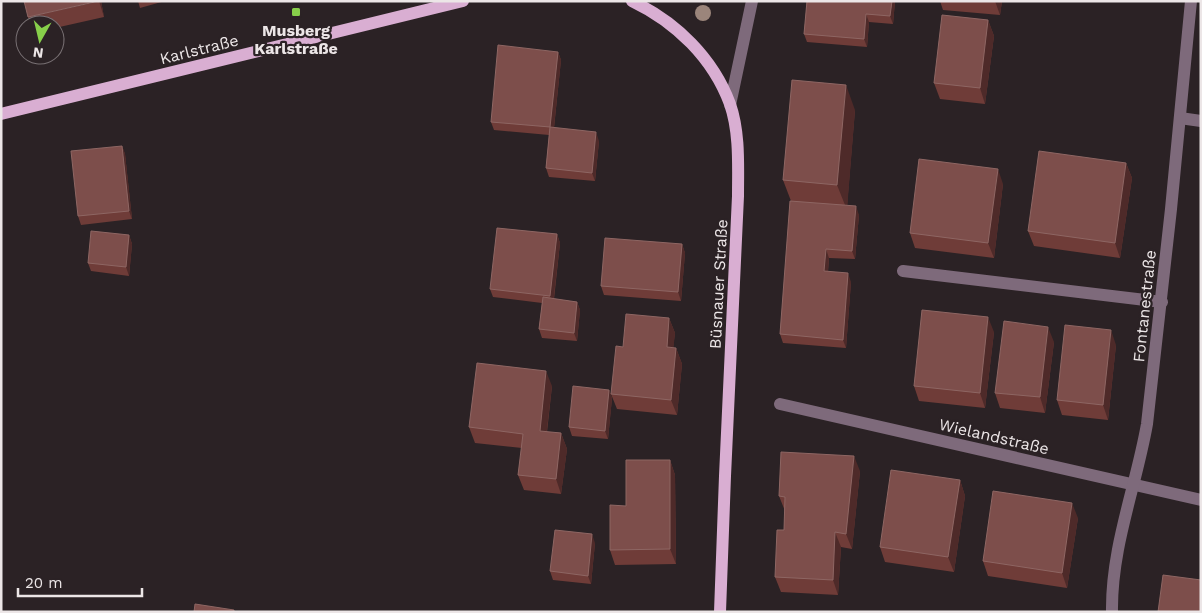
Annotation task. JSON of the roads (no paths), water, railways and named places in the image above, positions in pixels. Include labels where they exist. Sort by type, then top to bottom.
[{"type":"main road","name":"Karlstraße","points":[[1,114],[464,1]]},
{"type":"main road","name":"Büsnauer Straße","points":[[632,1],[676,28],[702,54],[730,105],[736,132],[738,196],[720,612]]},
{"type":"street","points":[[730,105],[752,1]]},
{"type":"street","name":"Fontanestraße","points":[[1112,612],[1115,563],[1123,522],[1142,453],[1147,424],[1162,302],[1191,1]]},
{"type":"street","points":[[1180,118],[1201,121]]},
{"type":"street","points":[[903,271],[1162,302]]},
{"type":"street","name":"Wielandstraße","points":[[780,404],[1201,500]]},
{"type":"place","name":"Musberg Karlstraße","points":[[296,12]]}]
